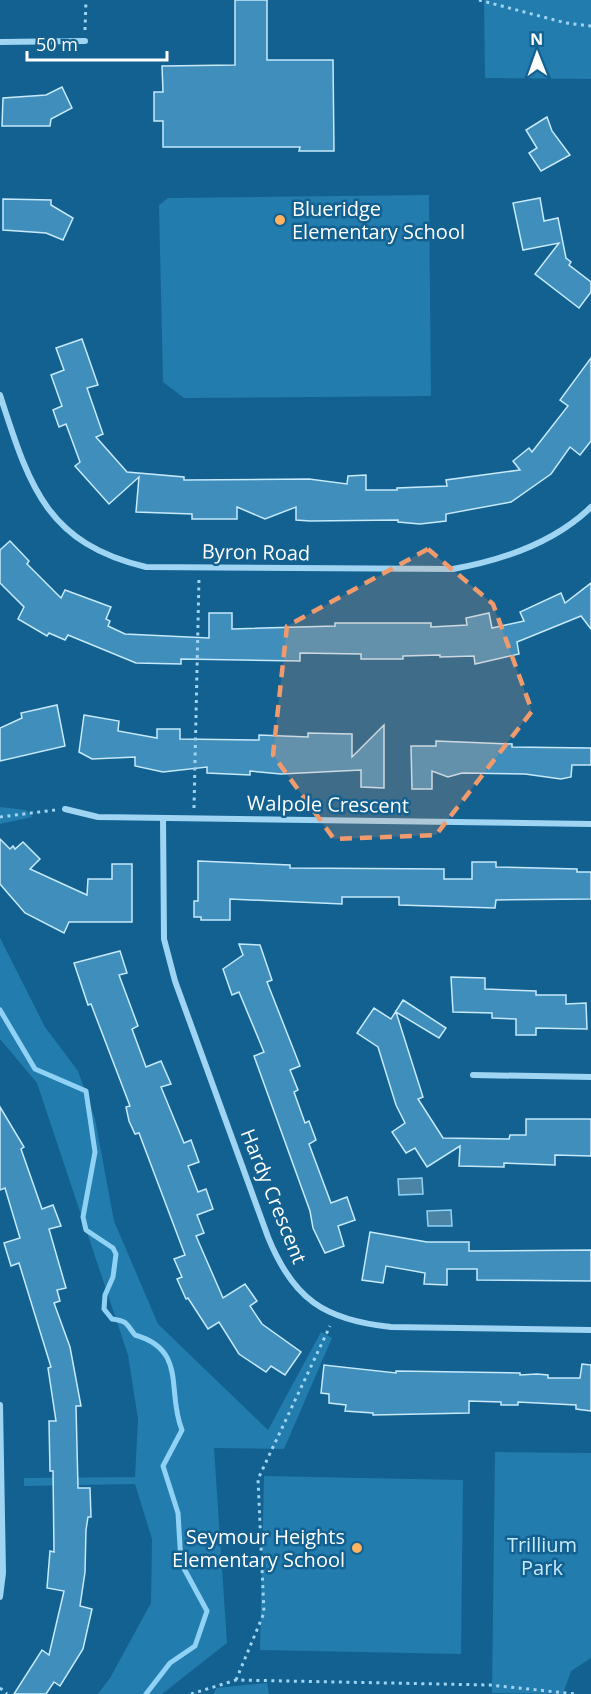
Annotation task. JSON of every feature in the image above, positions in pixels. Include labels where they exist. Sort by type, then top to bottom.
[{"type":"street","points":[[0,42],[85,41]]},
{"type":"street","name":"Byron Road","points":[[0,394],[31,481],[45,506],[83,543],[112,559],[146,567],[453,569],[488,563],[521,552],[556,532],[591,507]]},
{"type":"street","name":"Walpole Crescent","points":[[65,809],[98,817],[164,819],[591,824]]},
{"type":"street","name":"Hardy Crescent","points":[[164,819],[164,939],[175,981],[279,1264],[309,1300],[335,1316],[360,1324],[391,1327],[591,1330]]},
{"type":"street","points":[[473,1075],[591,1077]]},
{"type":"street","points":[[0,1405],[3,1573],[0,1597]]},
{"type":"path","points":[[85,41],[86,0]]},
{"type":"path","points":[[479,0],[566,23],[591,26]]},
{"type":"path","points":[[194,819],[199,568]]},
{"type":"path","points":[[0,817],[65,809]]},
{"type":"path","points":[[236,1680],[264,1613],[258,1479],[335,1316]]},
{"type":"path","points":[[190,1694],[236,1680],[490,1685],[576,1694]]},
{"type":"path","points":[[0,1688],[8,1694]]},
{"type":"highlighted area","points":[[428,549],[493,604],[532,711],[436,835],[334,839],[273,755],[287,626]]},
{"type":"green space","points":[[484,0],[591,0],[591,79],[485,78]]},
{"type":"green space","points":[[429,195],[431,396],[184,398],[163,382],[159,205],[168,198]]},
{"type":"green space","points":[[0,807],[26,810],[32,817],[0,824]]},
{"type":"green space","points":[[0,938],[45,1027],[78,1071],[95,1119],[114,1221],[158,1324],[268,1430],[321,1332],[332,1338],[284,1449],[214,1448],[227,1643],[162,1694],[98,1694],[110,1678],[151,1603],[152,1539],[135,1484],[24,1486],[24,1478],[135,1477],[138,1419],[128,1355],[37,1083],[0,1039]]},
{"type":"green space","name":"Trillium Park","points":[[495,1452],[591,1453],[591,1658],[571,1671],[563,1694],[492,1693]]},
{"type":"green space","points":[[264,1476],[463,1480],[461,1654],[260,1650]]},
{"type":"green space","points":[[267,1683],[269,1694],[214,1694],[216,1688]]},
{"type":"shaded area","points":[[422,1178],[423,1194],[399,1195],[398,1179]]},
{"type":"shaded area","points":[[451,1210],[452,1226],[428,1226],[427,1211]]},
{"type":"building","points":[[235,0],[267,0],[267,60],[333,60],[334,151],[299,151],[300,147],[163,147],[163,121],[154,121],[154,92],[163,92],[162,66],[235,65]]},
{"type":"building","points":[[62,87],[72,108],[51,119],[50,126],[2,126],[3,98],[46,95]]},
{"type":"building","points":[[547,117],[552,131],[570,155],[541,171],[529,153],[537,148],[526,130]]},
{"type":"building","points":[[540,198],[544,221],[558,218],[566,258],[571,262],[569,265],[591,282],[591,292],[579,308],[535,274],[559,243],[523,250],[513,203]]},
{"type":"building","points":[[3,199],[51,200],[51,205],[73,218],[63,240],[46,233],[3,230]]},
{"type":"building","points":[[82,339],[98,385],[87,388],[103,434],[96,437],[127,472],[184,477],[184,480],[309,479],[347,484],[348,476],[366,475],[366,490],[397,490],[397,488],[447,486],[446,480],[520,470],[513,461],[529,448],[532,452],[568,406],[560,400],[591,358],[591,441],[580,455],[570,447],[551,474],[511,502],[446,514],[446,521],[420,524],[398,522],[398,520],[296,520],[296,507],[265,519],[237,507],[237,519],[192,519],[192,514],[136,512],[139,477],[109,504],[75,466],[80,462],[66,424],[59,427],[53,410],[62,406],[51,375],[64,370],[56,348]]},
{"type":"building","points":[[10,541],[29,561],[27,564],[61,598],[65,590],[111,607],[106,619],[110,621],[108,626],[125,634],[209,638],[209,613],[232,613],[232,629],[335,626],[335,623],[431,623],[431,627],[467,625],[466,618],[489,613],[492,628],[524,621],[520,612],[561,593],[565,603],[591,583],[591,629],[581,616],[517,642],[519,654],[475,664],[474,656],[440,657],[440,655],[403,656],[403,659],[361,659],[361,654],[300,653],[300,661],[181,659],[181,664],[136,663],[68,635],[65,640],[49,633],[47,636],[18,619],[24,607],[0,583],[0,550]]},
{"type":"building","points":[[57,705],[65,746],[0,761],[0,728],[22,718],[21,713]]},
{"type":"building","points":[[84,715],[119,721],[118,731],[157,738],[157,729],[180,729],[180,739],[259,740],[259,735],[308,737],[308,733],[352,734],[352,757],[384,725],[384,788],[361,787],[361,770],[281,774],[250,771],[250,775],[207,773],[207,767],[163,772],[135,766],[135,757],[92,759],[79,752]]},
{"type":"building","points":[[436,741],[512,744],[512,747],[591,748],[591,765],[572,765],[571,777],[561,779],[525,774],[462,773],[448,777],[432,771],[432,789],[412,789],[411,746],[436,746]]},
{"type":"building","points":[[0,839],[10,849],[13,846],[15,849],[23,842],[40,859],[30,869],[87,895],[88,879],[112,879],[112,864],[132,864],[132,922],[69,922],[64,933],[25,913],[0,884]]},
{"type":"building","points":[[198,861],[290,865],[290,868],[444,869],[444,879],[472,879],[472,862],[496,862],[496,867],[577,869],[577,872],[591,872],[591,899],[496,900],[495,908],[399,905],[399,897],[342,897],[342,904],[230,899],[230,920],[201,920],[201,917],[194,917],[194,901],[198,901]]},
{"type":"building","points":[[239,944],[260,945],[272,980],[267,982],[300,1066],[290,1070],[298,1090],[294,1092],[305,1123],[309,1121],[316,1140],[309,1144],[331,1203],[347,1197],[355,1220],[338,1226],[344,1246],[325,1253],[313,1228],[310,1211],[254,1056],[264,1052],[239,992],[232,995],[223,969],[243,955]]},
{"type":"building","points":[[120,951],[127,973],[119,975],[138,1026],[132,1029],[146,1067],[161,1061],[171,1084],[161,1087],[184,1143],[191,1140],[199,1162],[188,1166],[198,1192],[206,1189],[213,1209],[197,1215],[204,1233],[196,1236],[223,1298],[245,1284],[257,1301],[250,1306],[262,1324],[301,1352],[285,1375],[271,1366],[266,1372],[239,1354],[219,1322],[208,1329],[188,1298],[186,1299],[177,1279],[182,1277],[174,1259],[185,1255],[139,1133],[135,1134],[129,1121],[126,1107],[130,1106],[91,1004],[88,1005],[74,963]]},
{"type":"building","points":[[451,977],[485,978],[485,989],[536,991],[536,995],[566,995],[566,1004],[586,1003],[587,1029],[536,1028],[536,1035],[516,1035],[516,1019],[492,1018],[492,1013],[453,1012]]},
{"type":"building","points":[[403,1000],[446,1028],[439,1038],[396,1012],[423,1097],[418,1099],[443,1138],[509,1139],[510,1135],[526,1135],[526,1119],[591,1119],[591,1156],[555,1155],[555,1165],[504,1163],[504,1167],[459,1166],[460,1146],[427,1167],[415,1148],[406,1153],[392,1132],[405,1123],[396,1105],[378,1047],[357,1033],[374,1008],[391,1019]]},
{"type":"building","points":[[0,1107],[24,1147],[21,1149],[42,1209],[53,1205],[61,1226],[49,1229],[66,1288],[57,1290],[60,1301],[54,1303],[70,1347],[81,1406],[76,1406],[78,1488],[90,1488],[91,1517],[88,1517],[86,1530],[85,1572],[80,1606],[92,1609],[83,1649],[60,1686],[54,1682],[46,1694],[14,1694],[42,1650],[49,1655],[64,1591],[47,1588],[50,1551],[54,1552],[53,1471],[50,1471],[49,1421],[56,1421],[48,1368],[51,1367],[19,1263],[11,1266],[4,1243],[20,1238],[5,1188],[0,1190]]},
{"type":"building","points":[[370,1232],[427,1242],[469,1242],[469,1251],[591,1250],[591,1281],[477,1280],[477,1269],[447,1269],[447,1285],[424,1284],[425,1273],[386,1266],[383,1283],[362,1280]]},
{"type":"building","points":[[582,1364],[591,1365],[591,1411],[576,1409],[576,1405],[518,1402],[518,1405],[501,1405],[501,1402],[469,1401],[469,1413],[373,1415],[373,1413],[345,1411],[346,1405],[329,1403],[329,1394],[321,1393],[324,1365],[396,1373],[396,1371],[520,1373],[520,1375],[548,1375],[548,1378],[580,1378]]},
{"type":"waterway","points":[[0,1010],[35,1069],[86,1091],[95,1152],[83,1217],[86,1230],[113,1248],[116,1254],[113,1277],[105,1295],[104,1309],[112,1319],[124,1322],[135,1335],[152,1342],[162,1351],[169,1362],[172,1374],[182,1430],[163,1466],[178,1513],[181,1563],[207,1611],[195,1646],[170,1663],[146,1694]]},
{"type":"place","name":"Blueridge Elementary School","points":[[280,220]]},
{"type":"place","name":"Seymour Heights Elementary School","points":[[357,1548]]}]
